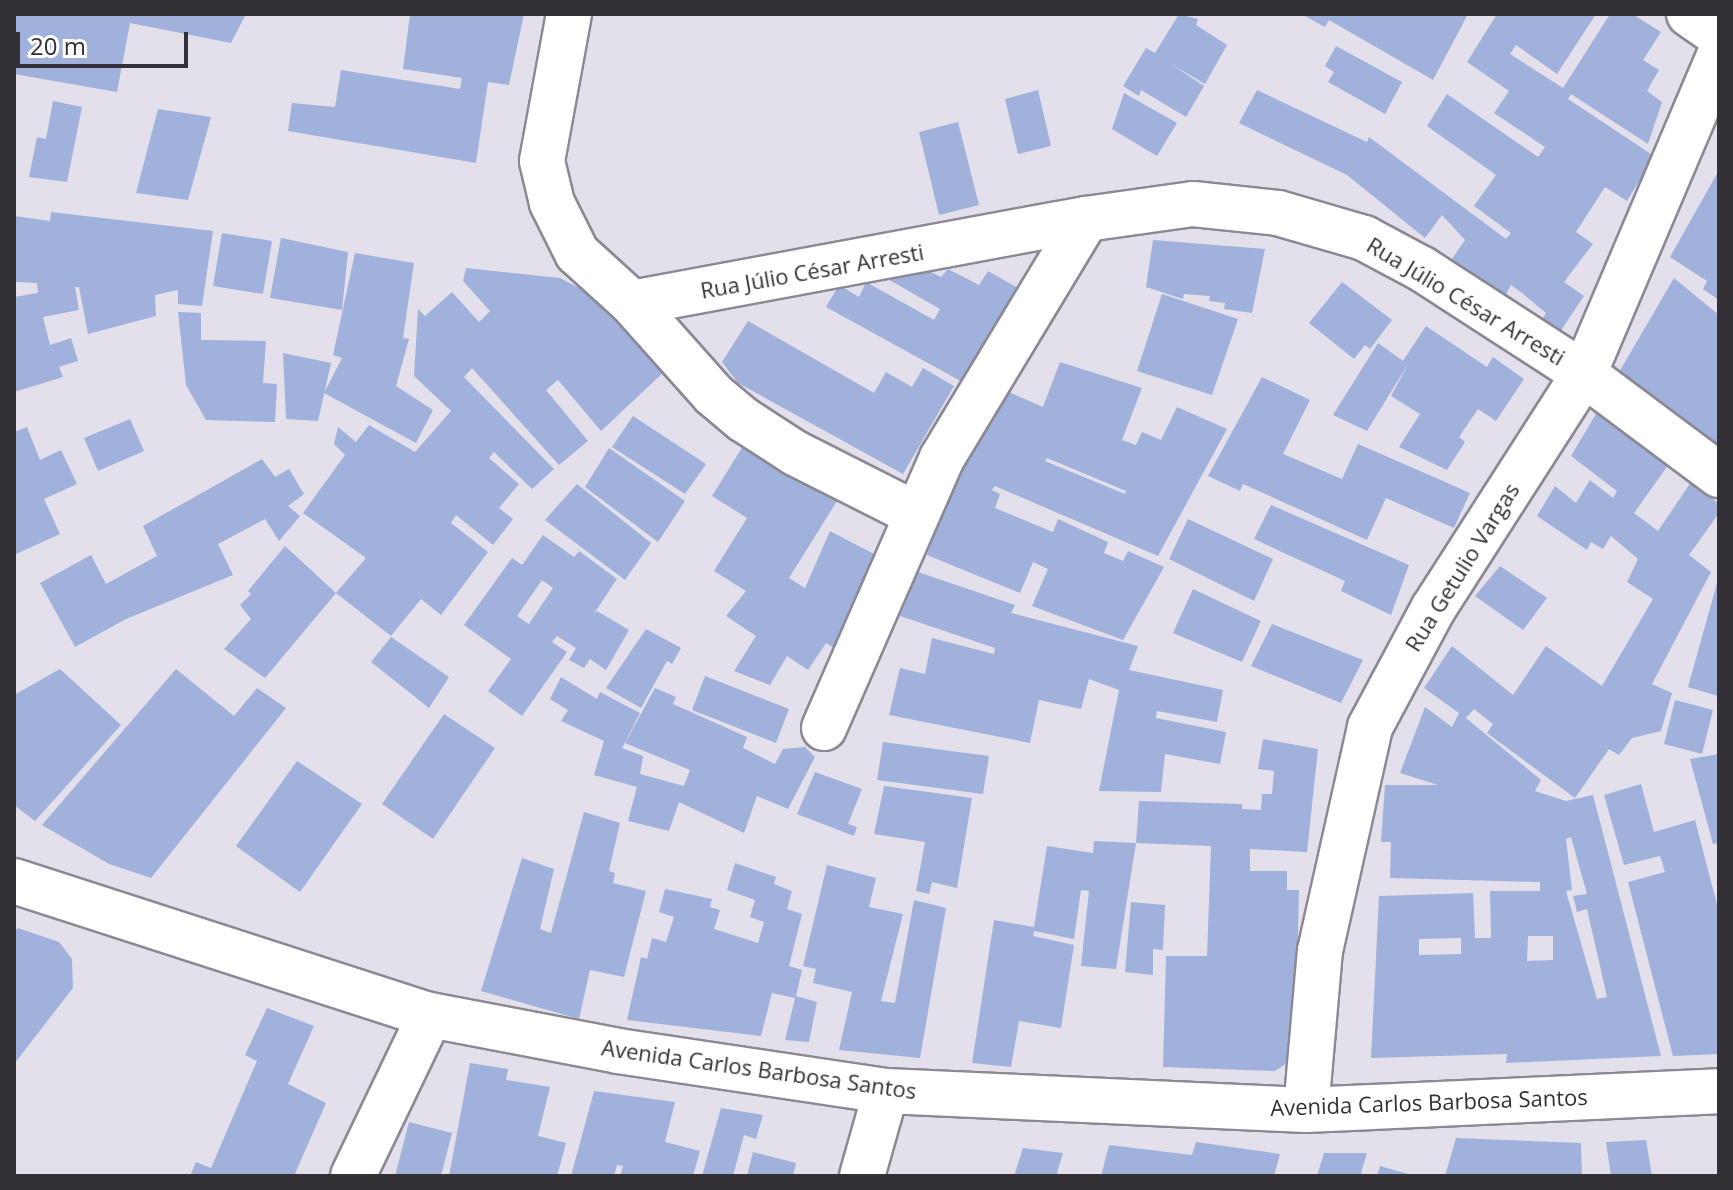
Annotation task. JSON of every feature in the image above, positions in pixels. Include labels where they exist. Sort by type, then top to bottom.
[{"type":"street","points":[[569,14],[542,161],[552,203],[577,253],[632,303],[714,395],[744,420],[795,453],[916,514]]},
{"type":"street","points":[[1689,14],[1719,35]]},
{"type":"street","name":"Rua Getulio Vargas","points":[[1306,1110],[1320,951],[1370,727],[1433,609],[1584,374],[1719,56]]},
{"type":"street","name":"Rua Júlio César Arresti","points":[[632,303],[1086,219],[1193,204],[1278,213],[1364,238],[1584,374],[1719,475]]},
{"type":"street","points":[[824,728],[916,514],[962,420],[1086,219]]},
{"type":"street","name":"Avenida Carlos Barbosa Santos","points":[[14,881],[430,1015],[618,1051],[886,1091],[1306,1110],[1719,1091]]},
{"type":"street","points":[[353,1176],[430,1015]]},
{"type":"street","points":[[862,1176],[886,1091]]},
{"type":"building","points":[[14,14],[246,14],[231,43],[130,23],[117,92],[14,74]]},
{"type":"building","points":[[410,14],[524,14],[509,85],[488,82],[476,163],[288,131],[292,103],[335,107],[341,70],[460,89],[462,78],[403,69]]},
{"type":"building","points":[[1179,14],[1198,19],[1196,25],[1227,45],[1205,84],[1171,64],[1204,86],[1186,117],[1141,90],[1139,96],[1123,86],[1146,48],[1155,53]]},
{"type":"building","points":[[1301,14],[1468,14],[1433,80],[1329,20],[1325,27]]},
{"type":"building","points":[[1497,14],[1596,14],[1557,74],[1516,45],[1510,54],[1563,88],[1610,14],[1632,14],[1661,32],[1643,60],[1659,70],[1647,91],[1662,102],[1648,144],[1571,94],[1568,99],[1654,156],[1627,201],[1605,187],[1576,232],[1593,244],[1564,282],[1584,296],[1556,338],[1539,325],[1546,313],[1522,293],[1511,285],[1504,298],[1452,259],[1465,240],[1442,215],[1425,238],[1347,175],[1239,123],[1257,90],[1367,142],[1369,137],[1506,239],[1511,233],[1474,206],[1496,175],[1427,126],[1447,94],[1538,157],[1545,147],[1494,113],[1509,91],[1467,62]]},
{"type":"building","points":[[1336,46],[1402,82],[1385,114],[1328,82],[1334,72],[1325,66]]},
{"type":"building","points":[[1038,90],[1051,146],[1018,154],[1005,99]]},
{"type":"building","points":[[1124,93],[1177,123],[1157,156],[1112,129]]},
{"type":"building","points":[[53,101],[82,107],[67,182],[29,177],[37,137],[46,139]]},
{"type":"building","points":[[158,109],[211,117],[188,200],[136,193]]},
{"type":"building","points":[[958,122],[979,205],[939,215],[919,132]]},
{"type":"building","points":[[1719,170],[1719,300],[1703,289],[1707,281],[1670,257]]},
{"type":"building","points":[[51,212],[213,231],[202,306],[178,304],[178,290],[155,295],[156,316],[88,334],[79,287],[75,287],[79,310],[43,317],[50,345],[71,338],[78,361],[59,367],[63,377],[14,392],[14,297],[38,293],[37,283],[14,282],[14,216],[50,221]]},
{"type":"building","points":[[222,233],[272,241],[263,294],[213,286]]},
{"type":"building","points":[[281,238],[348,252],[342,310],[270,298]]},
{"type":"building","points":[[1153,240],[1265,249],[1252,313],[1224,309],[1225,303],[1209,301],[1210,296],[1184,294],[1183,299],[1146,287]]},
{"type":"building","points":[[355,253],[414,263],[403,338],[409,339],[396,386],[433,410],[416,443],[324,393],[342,358],[333,355]]},
{"type":"building","points":[[466,268],[560,278],[583,290],[665,371],[601,431],[558,380],[546,390],[588,441],[559,465],[472,368],[464,377],[554,469],[532,489],[494,452],[489,458],[519,484],[499,508],[513,519],[493,545],[456,515],[451,523],[488,552],[441,615],[421,599],[391,636],[336,593],[366,558],[303,513],[345,455],[334,444],[338,427],[356,442],[369,425],[415,452],[451,411],[414,376],[418,309],[425,316],[452,292],[479,322],[490,311],[463,281]]},
{"type":"building","points":[[925,269],[941,277],[948,269],[979,285],[988,271],[1018,288],[966,384],[826,307],[839,285],[859,297],[866,282],[934,320],[940,309],[886,278]]},
{"type":"building","points":[[1674,278],[1719,315],[1719,453],[1615,379]]},
{"type":"building","points":[[1342,282],[1392,320],[1370,349],[1365,345],[1354,359],[1309,323]]},
{"type":"building","points":[[1162,294],[1238,319],[1212,395],[1137,371]]},
{"type":"building","points":[[178,312],[201,313],[201,340],[266,341],[263,383],[277,384],[275,422],[206,420],[186,385]]},
{"type":"building","points":[[748,321],[874,393],[886,372],[912,387],[923,368],[954,386],[903,474],[738,383],[722,362]]},
{"type":"building","points":[[1426,326],[1487,367],[1493,357],[1524,379],[1496,421],[1478,409],[1459,437],[1465,442],[1447,470],[1399,447],[1420,414],[1391,396],[1408,364],[1367,431],[1333,415],[1378,343],[1403,361]]},
{"type":"building","points":[[283,353],[331,363],[318,421],[286,419]]},
{"type":"building","points":[[1060,362],[1142,388],[1122,440],[1136,445],[1142,432],[1161,440],[1177,407],[1227,429],[1158,556],[995,486],[992,490],[1000,494],[995,508],[1053,532],[1058,519],[1108,542],[1104,553],[1123,561],[1128,551],[1164,567],[1123,640],[1032,606],[1048,569],[1033,562],[1020,593],[927,555],[957,475],[1002,389],[1043,407]],"holes":[[[1047,458],[1126,491],[1125,494],[1045,461]]]},
{"type":"building","points":[[1262,377],[1310,400],[1283,454],[1342,479],[1358,444],[1470,493],[1454,528],[1386,498],[1367,540],[1243,484],[1240,491],[1208,476]]},
{"type":"building","points":[[1599,409],[1669,464],[1634,513],[1658,531],[1691,482],[1719,504],[1719,513],[1689,555],[1711,572],[1652,684],[1672,693],[1661,731],[1632,738],[1619,755],[1609,749],[1575,798],[1487,733],[1493,724],[1474,709],[1466,718],[1541,780],[1535,791],[1566,801],[1593,795],[1661,1056],[1506,1063],[1507,1054],[1371,1058],[1379,896],[1473,893],[1475,938],[1491,938],[1490,891],[1540,891],[1540,882],[1390,878],[1391,842],[1381,842],[1385,785],[1438,785],[1400,773],[1425,707],[1452,727],[1459,713],[1424,688],[1452,646],[1513,695],[1546,646],[1602,686],[1653,599],[1627,582],[1638,559],[1611,536],[1603,549],[1591,542],[1587,550],[1537,516],[1555,486],[1576,503],[1590,480],[1613,498],[1617,491],[1571,456]],"holes":[[[1571,837],[1587,894],[1573,896],[1577,912],[1587,909],[1607,997],[1597,999],[1566,891],[1572,890],[1566,839]],[[1528,936],[1553,936],[1553,960],[1527,961]],[[1461,938],[1461,954],[1419,955],[1419,939]]]},
{"type":"building","points":[[633,416],[706,464],[685,494],[612,447]]},
{"type":"building","points":[[130,419],[144,451],[98,471],[84,438]]},
{"type":"building","points":[[27,427],[40,460],[61,450],[77,484],[44,499],[60,534],[14,555],[14,432]]},
{"type":"building","points":[[743,446],[837,501],[789,578],[805,588],[830,531],[876,555],[834,648],[826,643],[808,670],[787,656],[770,685],[734,671],[756,636],[726,616],[746,591],[714,571],[747,518],[712,496]]},
{"type":"building","points":[[609,448],[685,501],[658,542],[585,487]]},
{"type":"building","points":[[262,459],[275,477],[289,469],[304,494],[288,506],[300,516],[279,541],[265,519],[218,544],[233,575],[126,619],[75,647],[40,583],[91,555],[106,584],[157,556],[143,526]]},
{"type":"building","points":[[577,484],[651,543],[625,580],[545,520]]},
{"type":"building","points":[[1271,505],[1409,565],[1391,615],[1341,591],[1345,581],[1254,539]]},
{"type":"building","points":[[1188,519],[1273,559],[1254,601],[1169,559]]},
{"type":"building","points":[[543,535],[574,557],[579,551],[617,579],[593,615],[597,611],[629,630],[606,670],[590,659],[584,668],[569,660],[576,648],[557,636],[552,642],[567,652],[522,716],[488,691],[511,659],[464,625],[512,558],[522,565]],"holes":[[[542,580],[553,588],[529,624],[517,616]]]},
{"type":"building","points":[[285,546],[336,593],[265,678],[224,649],[251,619],[240,605],[251,594],[248,591]]},
{"type":"building","points":[[1500,566],[1547,598],[1523,630],[1475,596]]},
{"type":"building","points":[[918,572],[1015,605],[1011,613],[1138,646],[1129,670],[1223,690],[1217,722],[1157,711],[1156,718],[1226,732],[1220,764],[1165,754],[1161,792],[1099,791],[1119,690],[1089,679],[1081,709],[1039,700],[1030,743],[889,715],[900,668],[925,674],[932,638],[994,654],[995,648],[900,616]]},
{"type":"building","points":[[1719,576],[1719,691],[1718,696],[1688,687]]},
{"type":"building","points":[[1193,589],[1261,621],[1242,662],[1173,633]]},
{"type":"building","points":[[1272,624],[1363,660],[1341,703],[1251,666]]},
{"type":"building","points":[[646,629],[681,648],[672,664],[667,661],[641,708],[606,688]]},
{"type":"building","points":[[391,637],[449,677],[429,708],[371,662]]},
{"type":"building","points":[[60,669],[121,725],[35,821],[14,805],[14,695]]},
{"type":"building","points":[[176,669],[234,716],[257,688],[286,708],[151,878],[109,864],[42,825]]},
{"type":"building","points":[[705,676],[789,709],[776,743],[692,710]]},
{"type":"building","points":[[561,677],[597,699],[600,692],[640,713],[622,748],[643,756],[640,774],[684,786],[690,770],[625,743],[655,688],[676,697],[673,704],[747,737],[743,748],[775,764],[783,749],[805,747],[815,757],[788,809],[757,796],[744,833],[679,802],[669,831],[628,821],[637,787],[594,775],[604,741],[561,721],[568,710],[550,699]]},
{"type":"building","points":[[1675,700],[1713,710],[1702,754],[1664,744]]},
{"type":"building","points":[[444,714],[495,748],[433,839],[382,804]]},
{"type":"building","points":[[1263,739],[1318,749],[1307,852],[1250,849],[1250,871],[1287,871],[1287,890],[1299,890],[1295,1058],[1275,1071],[1163,1067],[1166,956],[1207,956],[1211,846],[1136,843],[1139,801],[1242,804],[1242,809],[1261,810],[1262,794],[1272,794],[1274,771],[1258,769]]},
{"type":"building","points":[[883,742],[989,756],[983,794],[877,780]]},
{"type":"building","points":[[1719,754],[1719,843],[1713,844],[1690,759]]},
{"type":"building","points":[[297,761],[362,804],[300,892],[236,846]]},
{"type":"building","points":[[815,772],[862,789],[848,824],[857,827],[854,836],[797,814]]},
{"type":"building","points":[[1641,784],[1654,832],[1695,820],[1719,912],[1719,1054],[1673,1056],[1628,882],[1665,872],[1660,856],[1624,865],[1604,795]]},
{"type":"building","points":[[884,786],[972,798],[957,888],[932,882],[929,894],[916,891],[925,842],[874,834]]},
{"type":"building","points":[[584,812],[620,823],[609,871],[615,873],[613,883],[646,891],[624,977],[590,970],[579,1019],[481,991],[522,858],[554,869],[540,929],[551,933]]},
{"type":"building","points":[[1094,841],[1136,843],[1116,969],[1081,966],[1089,891],[1081,890],[1074,939],[1034,931],[1033,936],[1074,945],[1061,1028],[1019,1021],[1011,1067],[972,1063],[994,920],[1034,927],[1047,846],[1093,853]]},
{"type":"building","points":[[735,863],[776,877],[774,884],[792,891],[787,909],[802,914],[789,966],[802,970],[796,996],[817,1002],[809,1042],[785,1040],[795,998],[772,993],[761,1036],[627,1020],[641,957],[647,959],[652,938],[666,942],[674,917],[659,912],[665,889],[712,899],[710,907],[720,910],[714,929],[758,943],[764,922],[750,917],[755,900],[727,890]]},
{"type":"building","points":[[827,865],[876,878],[869,907],[903,914],[881,1001],[895,1003],[914,900],[946,908],[920,1058],[839,1050],[852,992],[813,983],[816,969],[803,966]]},
{"type":"building","points":[[1131,902],[1165,905],[1163,950],[1153,949],[1153,975],[1125,972]]},
{"type":"building","points":[[18,928],[59,942],[72,959],[73,988],[14,1064],[14,932]]},
{"type":"building","points":[[267,1008],[314,1026],[288,1084],[326,1103],[294,1176],[190,1176],[196,1162],[211,1168],[257,1061],[245,1055]]},
{"type":"building","points":[[470,1063],[508,1069],[506,1080],[550,1087],[538,1136],[566,1143],[557,1176],[449,1176]]},
{"type":"building","points":[[594,1091],[675,1102],[665,1142],[700,1151],[693,1176],[620,1176],[623,1166],[617,1165],[614,1176],[571,1176]]},
{"type":"building","points":[[721,1108],[763,1115],[756,1139],[744,1135],[733,1176],[702,1176]]},
{"type":"building","points":[[409,1122],[452,1133],[441,1176],[395,1176]]},
{"type":"building","points":[[1456,1138],[1581,1143],[1582,1176],[1445,1176]]},
{"type":"building","points":[[1646,1140],[1652,1176],[1611,1176],[1606,1142]]},
{"type":"building","points":[[1196,1142],[1280,1154],[1274,1176],[1101,1176],[1109,1145],[1192,1155]]},
{"type":"building","points":[[1023,1148],[1063,1153],[1056,1176],[1014,1176]]},
{"type":"building","points":[[753,1152],[796,1163],[793,1176],[747,1176]]},
{"type":"building","points":[[1324,1153],[1367,1153],[1360,1176],[1317,1176]]},
{"type":"building","points":[[1380,1166],[1412,1175],[1412,1176],[1377,1176]]}]
